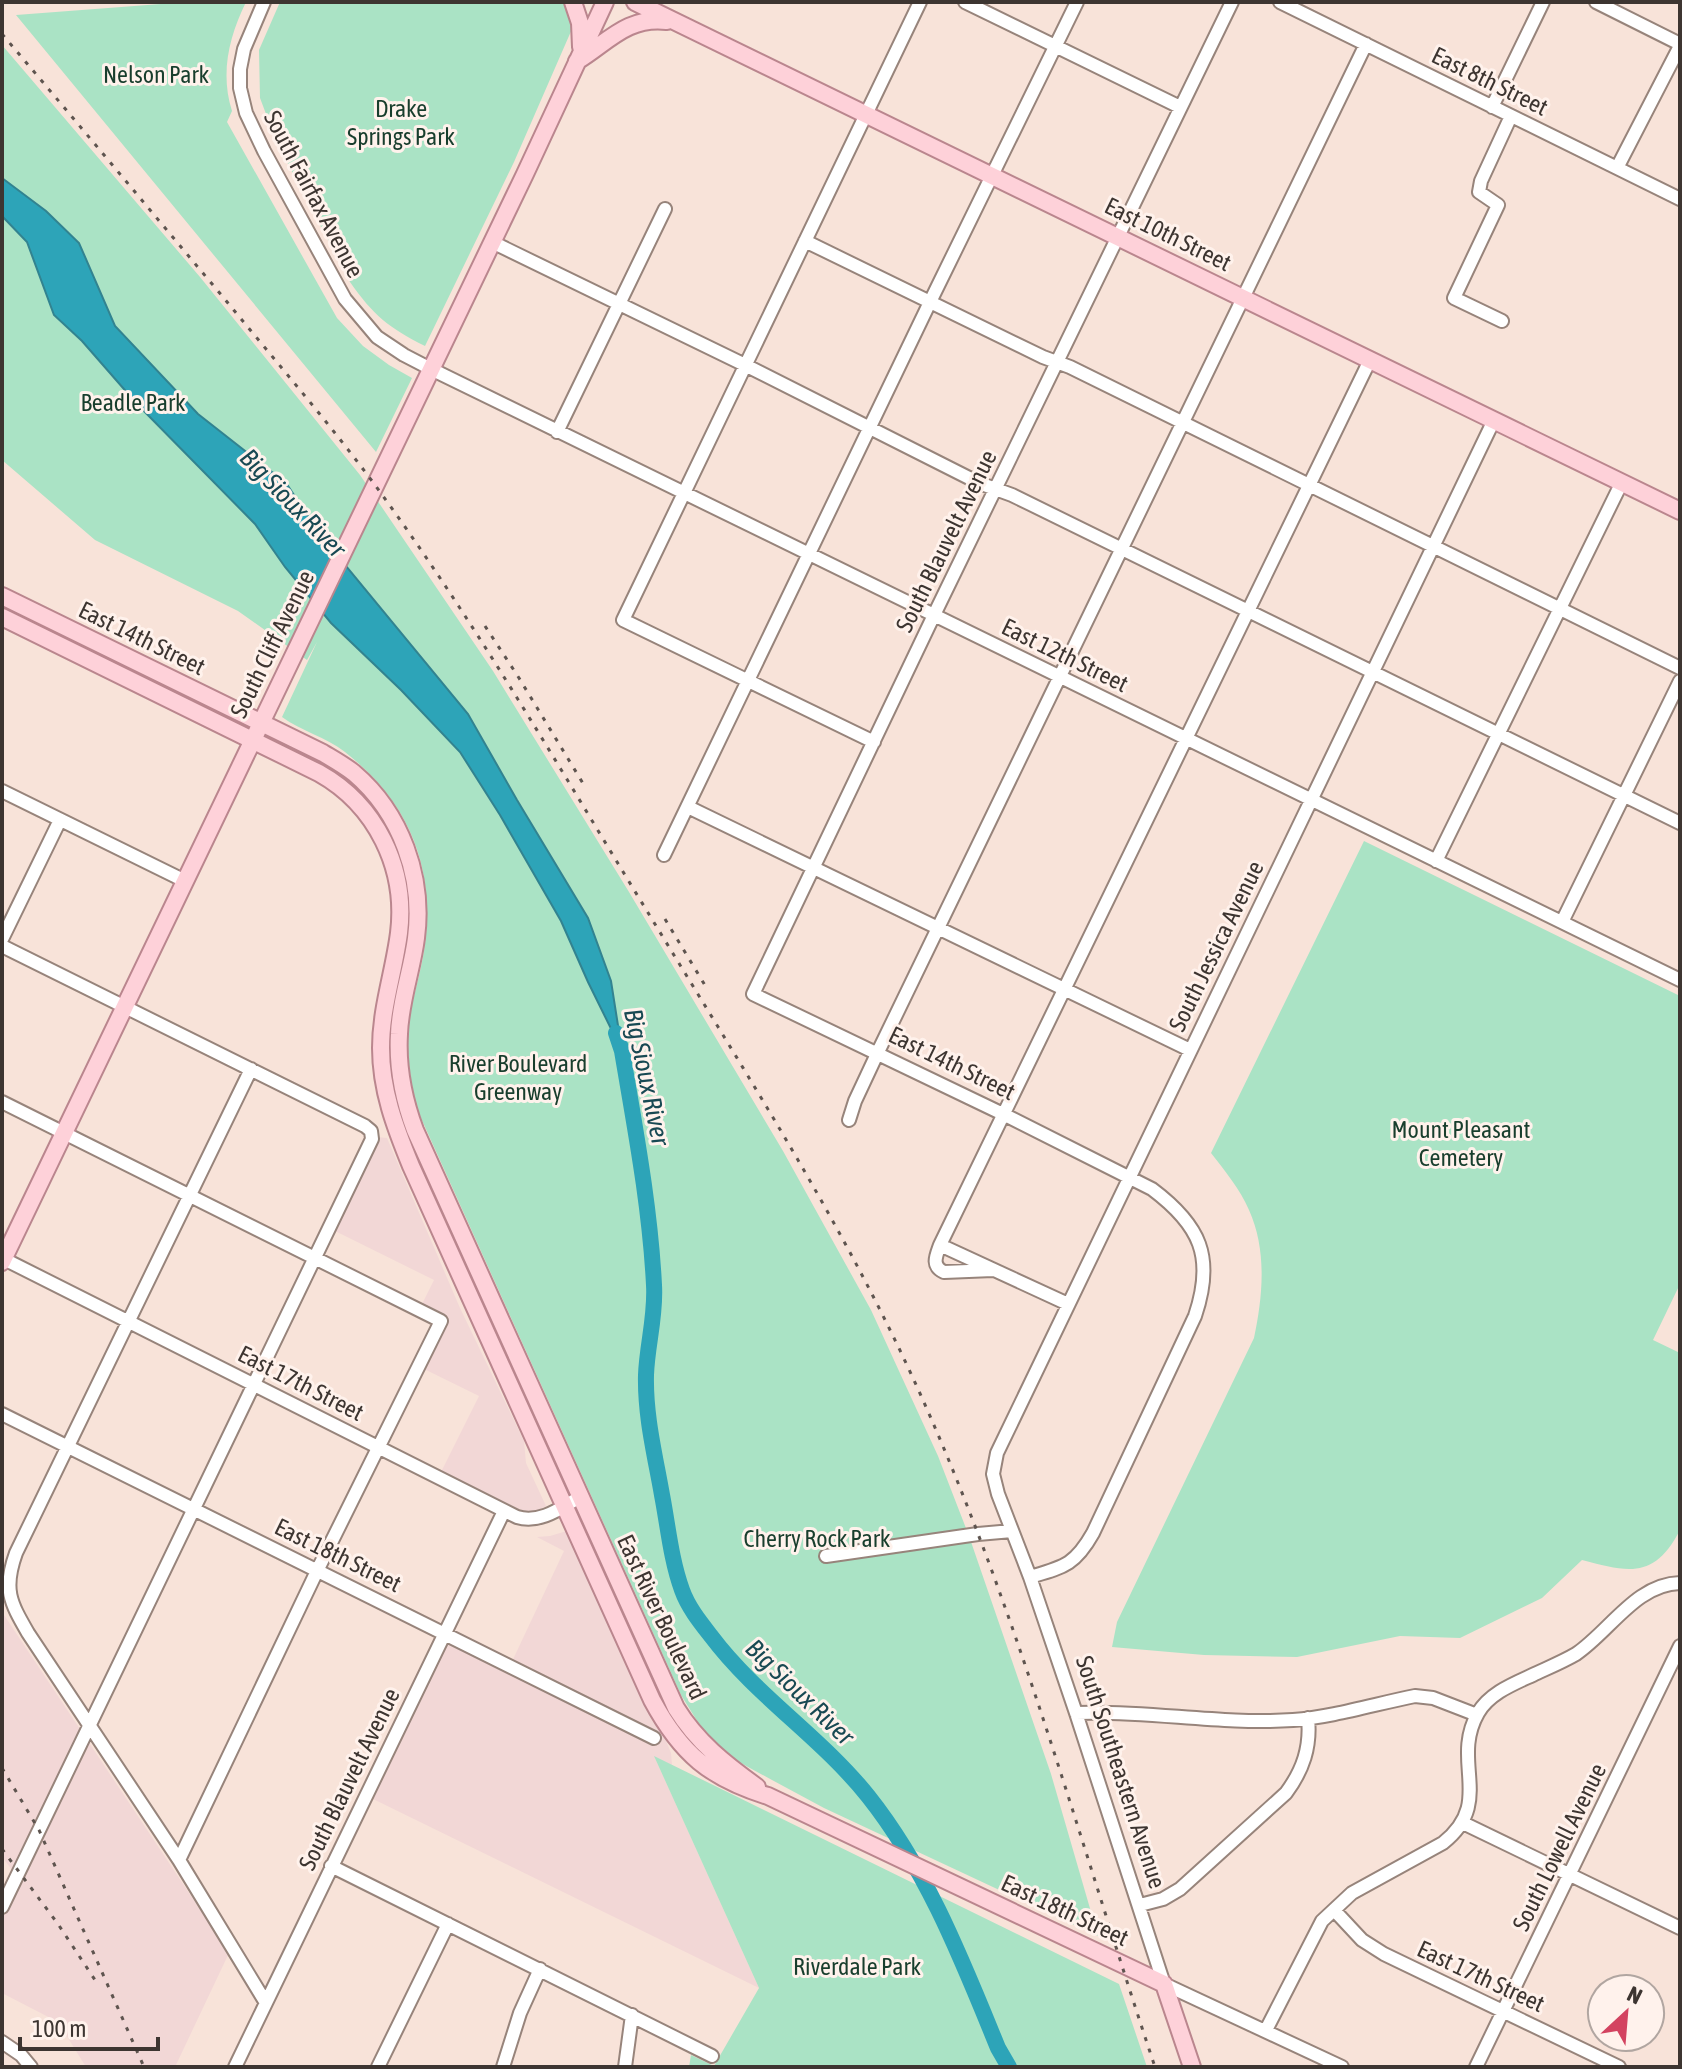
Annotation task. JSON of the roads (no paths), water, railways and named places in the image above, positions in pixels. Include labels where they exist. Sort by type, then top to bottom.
[{"type":"main road","points":[[573,2],[580,23],[579,57],[597,49],[623,28],[650,20],[675,22]]},
{"type":"main road","name":"South Cliff Avenue","points":[[3,1260],[605,2]]},
{"type":"main road","name":"East 10th Street","points":[[635,2],[1680,511]]},
{"type":"main road","name":"East 14th Street","points":[[6,598],[261,723]]},
{"type":"main road","name":"East 14th Street","points":[[2,617],[253,739]]},
{"type":"main road","points":[[144,686],[167,688],[236,722],[250,725],[261,723]]},
{"type":"main road","points":[[144,686],[159,701],[231,739],[237,747],[239,769]]},
{"type":"main road","points":[[276,691],[279,721],[345,756],[351,761],[355,774]]},
{"type":"main road","name":"East River Boulevard","points":[[261,723],[323,753],[355,774],[375,794],[405,844],[415,879],[418,916],[399,1030],[400,1071],[407,1108],[427,1159],[683,1720],[712,1752],[768,1796]]},
{"type":"main road","points":[[253,739],[263,735],[277,738],[338,770],[362,789],[375,794]]},
{"type":"main road","name":"East River Boulevard","points":[[253,739],[343,788],[363,807],[389,851],[398,882],[400,916],[397,949],[381,1028],[382,1073],[390,1113],[411,1166],[652,1700],[668,1727],[688,1751],[712,1772],[742,1788],[768,1796]]},
{"type":"main road","name":"East 18th Street","points":[[768,1796],[1164,1984]]},
{"type":"main road","name":"South Southeastern Avenue","points":[[1164,1984],[1192,2067]]},
{"type":"street","name":"South Fairfax Avenue","points":[[264,2],[244,49],[240,69],[240,88],[246,113],[345,299],[377,337],[431,369]]},
{"type":"street","points":[[874,742],[623,620],[920,2]]},
{"type":"street","points":[[965,2],[1180,107]]},
{"type":"street","points":[[664,855],[1077,2]]},
{"type":"street","name":"South Blauvelt Avenue","points":[[753,994],[1232,2]]},
{"type":"street","name":"East 8th Street","points":[[1280,2],[1680,199]]},
{"type":"street","points":[[1492,107],[1543,2]]},
{"type":"street","points":[[1596,2],[1680,45],[1617,168]]},
{"type":"street","points":[[849,1120],[877,1054],[1366,44]]},
{"type":"street","points":[[1502,321],[1454,298],[1498,205],[1479,192],[1481,181],[1511,116]]},
{"type":"street","points":[[557,432],[665,209]]},
{"type":"street","points":[[805,241],[1184,423],[1680,668]]},
{"type":"street","points":[[492,242],[979,483],[1012,495],[1122,548],[1680,823]]},
{"type":"street","points":[[993,1270],[944,1272],[935,1263],[940,1245],[1370,360]]},
{"type":"street","name":"East 12th Street","points":[[431,369],[1680,980]]},
{"type":"street","name":"South Jessica Avenue","points":[[998,1494],[993,1474],[997,1453],[1494,420]]},
{"type":"street","points":[[1436,861],[1622,482]]},
{"type":"street","points":[[2,617],[6,598]]},
{"type":"street","points":[[1562,922],[1680,681]]},
{"type":"street","points":[[2,791],[185,881]]},
{"type":"street","points":[[688,807],[1190,1050]]},
{"type":"street","points":[[2,939],[60,820]]},
{"type":"street","points":[[2,946],[365,1126],[371,1131],[372,1139],[89,1726],[6,1887],[2,1907]]},
{"type":"street","name":"East 14th Street","points":[[753,994],[1152,1189],[1174,1205],[1198,1239],[1204,1280],[1200,1300],[1093,1533],[1084,1549],[1062,1568],[1030,1577]]},
{"type":"street","points":[[251,1069],[16,1553],[8,1587],[23,1624],[179,1860],[266,2003]]},
{"type":"street","points":[[2,1102],[441,1321],[179,1860]]},
{"type":"street","points":[[940,1245],[1068,1304]]},
{"type":"street","name":"East 17th Street","points":[[3,1260],[517,1517],[533,1520],[580,1497]]},
{"type":"street","name":"East 18th Street","points":[[2,1414],[654,1738]]},
{"type":"street","name":"South Southeastern Avenue","points":[[998,1494],[1030,1577],[1164,1984]]},
{"type":"street","name":"South Blauvelt Avenue","points":[[235,2067],[504,1511]]},
{"type":"street","points":[[826,1556],[1012,1531]]},
{"type":"street","points":[[1266,2030],[1322,1921],[1352,1893],[1443,1843],[1463,1823],[1470,1804],[1467,1754],[1470,1729],[1484,1703],[1576,1653],[1644,1595],[1667,1583],[1680,1583]]},
{"type":"street","name":"South Lowell Avenue","points":[[1476,2067],[1680,1646]]},
{"type":"street","points":[[1076,1713],[1290,1720],[1415,1696],[1433,1698],[1477,1715]]},
{"type":"street","points":[[1140,1905],[1163,1899],[1180,1889],[1286,1793],[1299,1775],[1306,1755],[1308,1718]]},
{"type":"street","points":[[1463,1823],[1680,1928]]},
{"type":"street","points":[[331,1866],[712,2056]]},
{"type":"street","name":"East 17th Street","points":[[1334,1910],[1362,1940],[1384,1954],[1619,2067]]},
{"type":"street","points":[[378,2067],[448,1924]]},
{"type":"street","points":[[503,2067],[520,2013],[540,1969]]},
{"type":"street","name":"East 18th Street","points":[[1164,1984],[1342,2067]]},
{"type":"street","points":[[625,2067],[632,2015]]},
{"type":"street","points":[[2,2042],[21,2055],[31,2067]]},
{"type":"water","points":[[2,178],[46,211],[79,243],[115,326],[198,414],[286,483],[322,537],[468,714],[588,918],[611,981],[622,1051],[561,921],[460,752],[331,623],[255,524],[54,315],[27,242],[2,216]]},
{"type":"waterway","name":"Big Sioux River","points":[[616,1033],[637,1138],[652,1255],[654,1308],[646,1375],[649,1420],[672,1555],[682,1590],[695,1614],[729,1658],[850,1775],[889,1824],[942,1917],[1009,2067]]},
{"type":"railway","points":[[2,34],[317,411],[409,533],[514,693],[815,1190],[906,1363],[979,1535],[1041,1711],[1155,2067]]},
{"type":"railway","points":[[485,626],[584,785]]},
{"type":"railway","points":[[665,919],[706,987]]},
{"type":"railway","points":[[2,1768],[39,1830],[144,2067]]},
{"type":"railway","points":[[2,1849],[99,1986]]},
{"type":"park label","name":"Nelson Park","points":[[156,74]]},
{"type":"park label","name":"Drake Springs Park","points":[[401,122]]},
{"type":"park label","name":"Beadle Park","points":[[133,402]]},
{"type":"park label","name":"River Boulevard Greenway","points":[[518,1077]]},
{"type":"park label","name":"Mount Pleasant Cemetery","points":[[1461,1143]]},
{"type":"park label","name":"Cherry Rock Park","points":[[817,1538]]},
{"type":"park label","name":"Riverdale Park","points":[[857,1966]]}]
